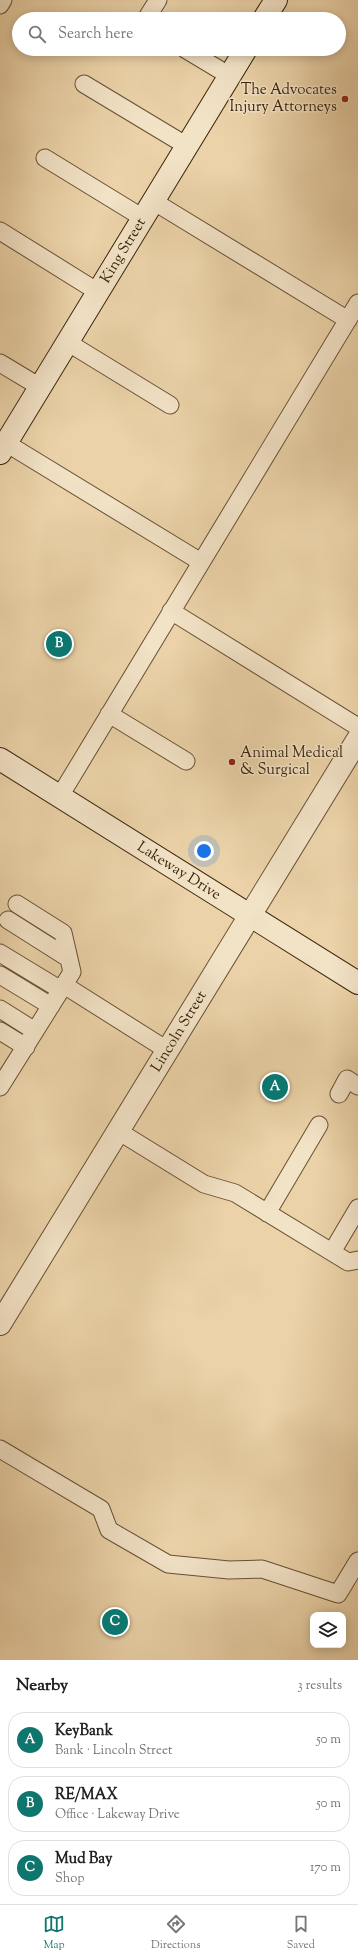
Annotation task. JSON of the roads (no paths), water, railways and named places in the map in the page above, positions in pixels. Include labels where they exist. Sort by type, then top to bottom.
[{"type":"main road","points":[[268,12],[276,0]]},
{"type":"main road","name":"King Street","points":[[3,448],[242,56]]},
{"type":"main road","name":"Lincoln Street","points":[[0,1324],[358,739]]},
{"type":"main road","name":"Lakeway Drive","points":[[0,759],[358,983]]},
{"type":"lane","points":[[0,5],[3,0]]},
{"type":"lane","points":[[150,12],[158,0]]},
{"type":"lane","points":[[197,56],[230,76]]},
{"type":"lane","points":[[84,84],[187,146]]},
{"type":"lane","points":[[45,158],[148,210],[348,320]]},
{"type":"lane","points":[[0,231],[98,292]]},
{"type":"lane","points":[[60,796],[358,303]]},
{"type":"lane","points":[[67,342],[170,405]]},
{"type":"lane","points":[[0,363],[40,387]]},
{"type":"lane","points":[[3,448],[201,562]]},
{"type":"lane","points":[[171,611],[358,727]]},
{"type":"lane","points":[[109,714],[186,761]]},
{"type":"lane","points":[[3,1077],[26,1047],[72,972],[63,933],[17,904]]},
{"type":"lane","points":[[8,920],[68,958]]},
{"type":"lane","points":[[0,952],[167,1050]]},
{"type":"lane","points":[[0,975],[51,1006]]},
{"type":"lane","points":[[0,1009],[35,1031]]},
{"type":"lane","points":[[0,1031],[26,1047]]},
{"type":"lane","points":[[338,1094],[347,1079],[358,1086]]},
{"type":"lane","points":[[267,1213],[319,1125]]},
{"type":"lane","points":[[118,1132],[204,1184],[235,1194],[348,1262],[358,1260]]},
{"type":"lane","points":[[332,1252],[358,1208]]},
{"type":"lane","points":[[0,1449],[101,1509],[109,1530],[168,1564],[229,1570],[262,1569],[338,1594],[358,1561]]},
{"type":"place","name":"The Advocates Injury Attorneys","points":[[345,99]]},
{"type":"place","name":"RE/MAX","points":[[59,644]]},
{"type":"place","name":"Animal Medical & Surgical","points":[[232,762]]},
{"type":"place","name":"KeyBank","points":[[275,1087]]},
{"type":"place","name":"Mud Bay","points":[[115,1622]]}]
